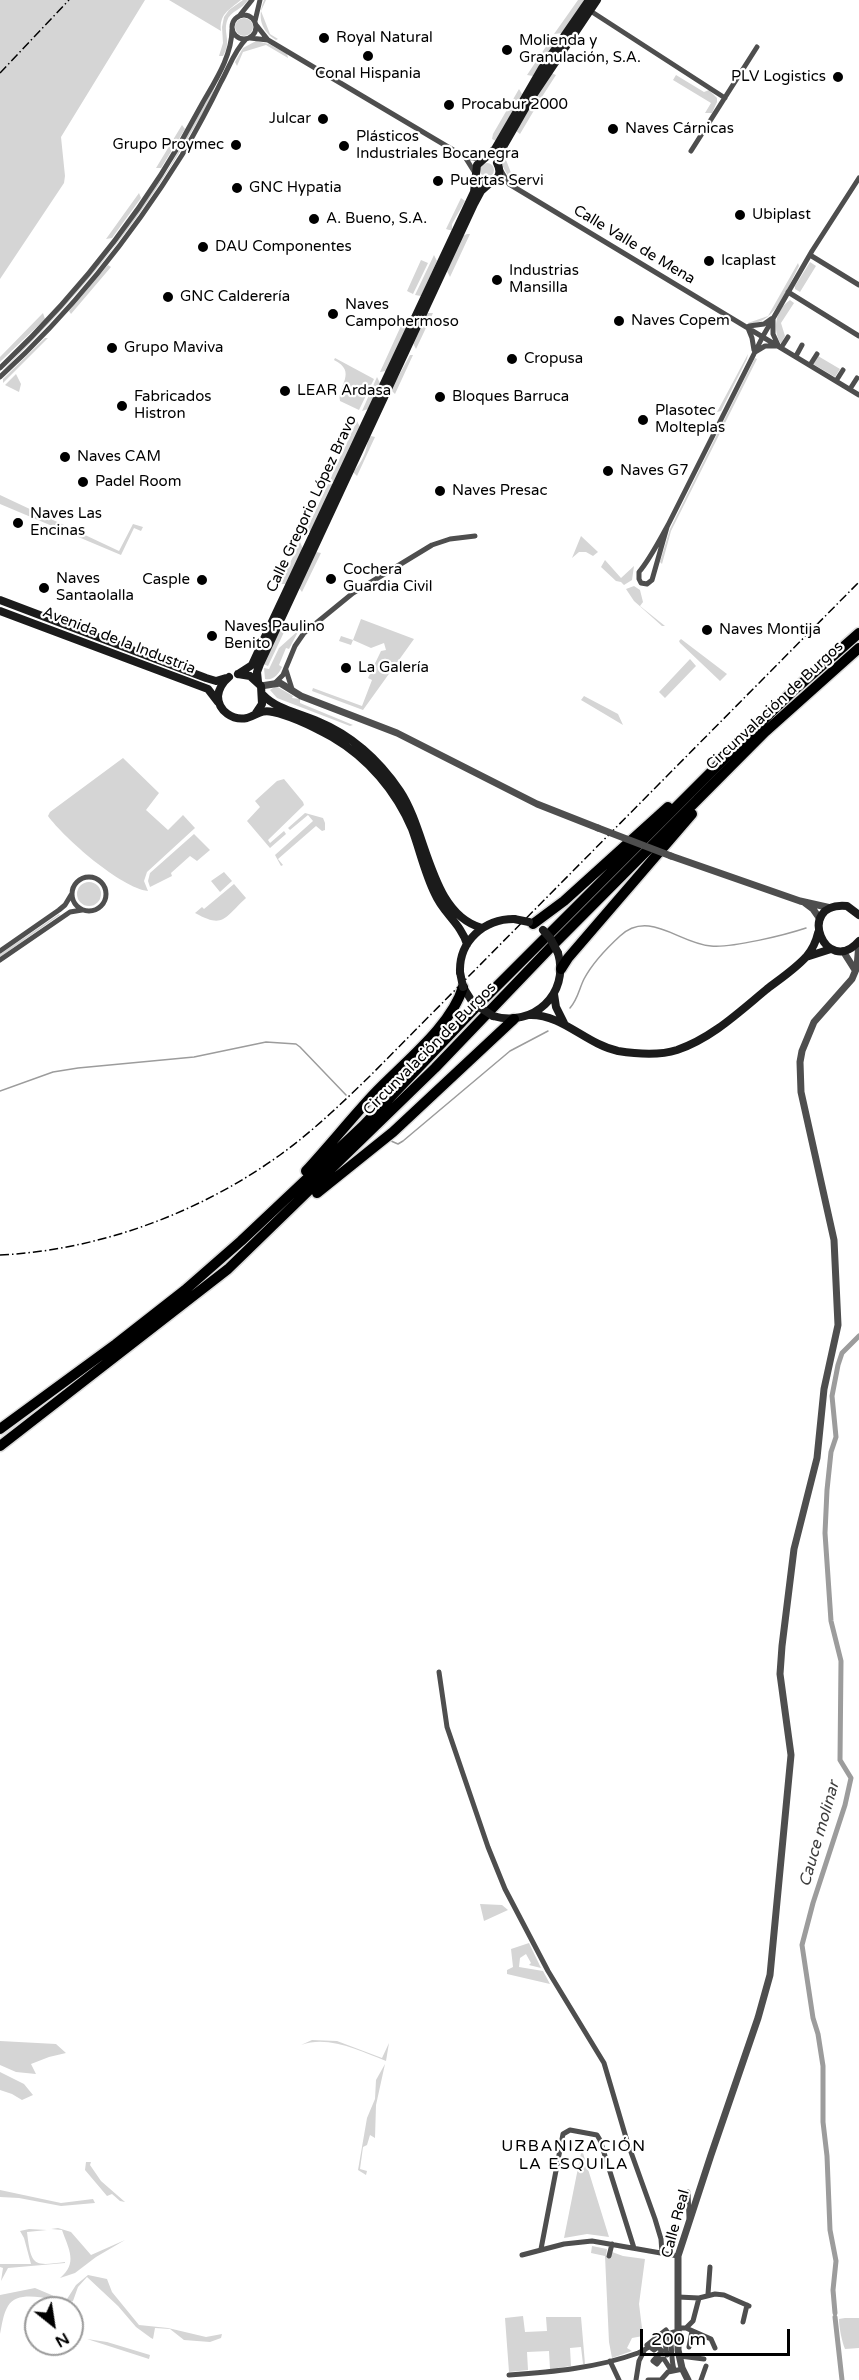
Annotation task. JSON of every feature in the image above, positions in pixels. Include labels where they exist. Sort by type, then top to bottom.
[{"type":"highway","name":"Circunvalación de Burgos","points":[[0,1446],[228,1269],[435,1068],[746,744],[792,692],[859,633]]},
{"type":"highway","name":"Circunvalación de Burgos","points":[[0,1429],[116,1344],[241,1241],[356,1133],[479,1004],[746,744],[859,648]]},
{"type":"highway","points":[[535,925],[718,759],[746,744]]},
{"type":"highway","points":[[561,969],[746,744]]},
{"type":"highway","points":[[241,1241],[372,1097],[447,1020],[458,1004],[463,987]]},
{"type":"highway","points":[[228,1269],[359,1157],[393,1132],[514,1019]]},
{"type":"main road","points":[[589,0],[542,68],[495,149],[477,165],[476,174],[482,181],[492,182],[499,174],[500,154],[530,100],[597,0]]},
{"type":"main road","points":[[484,159],[494,160],[499,166]]},
{"type":"main road","name":"Calle Gregorio López Bravo","points":[[233,676],[249,667],[254,661],[470,200],[475,188],[476,174]]},
{"type":"main road","name":"Calle Gregorio López Bravo","points":[[261,688],[260,664],[474,204],[481,191],[492,182]]},
{"type":"main road","name":"Avenida de la Industria","points":[[0,600],[206,678],[216,681],[233,676]]},
{"type":"main road","name":"Avenida de la Industria","points":[[0,611],[208,690],[215,695],[221,707]]},
{"type":"main road","points":[[467,944],[460,928],[443,909],[434,894],[404,811],[390,789],[373,769],[347,747],[314,728],[272,711],[240,718],[226,713],[221,707],[219,691],[223,683],[233,676],[250,676],[274,704],[335,730],[357,744],[376,761],[408,803],[439,885],[449,905],[462,919],[482,928]]},
{"type":"main road","points":[[256,713],[262,704],[261,688]]},
{"type":"main road","points":[[531,1015],[544,1006],[554,994],[561,969],[558,953],[554,943],[535,925],[514,919],[497,920],[482,928],[467,944],[460,960],[463,987],[473,1003],[493,1016],[514,1019],[531,1015],[549,1016],[600,1045],[638,1054],[674,1051],[706,1037],[805,958],[815,944],[820,919],[831,908],[847,906],[859,915]]},
{"type":"main road","points":[[818,933],[825,945],[831,949],[843,951],[859,942]]},
{"type":"main road","points":[[805,958],[831,949]]},
{"type":"main road","points":[[554,994],[556,1007],[566,1027]]},
{"type":"street","points":[[0,368],[43,326],[82,281],[147,195],[174,153],[231,47],[233,22],[252,0]]},
{"type":"street","points":[[0,377],[56,321],[123,241],[181,156],[237,50],[255,33],[256,8],[260,0]]},
{"type":"street","points":[[589,10],[725,98]]},
{"type":"street","points":[[238,17],[246,15],[268,40],[465,157],[484,159]]},
{"type":"street","points":[[232,29],[236,36],[268,40]]},
{"type":"street","points":[[691,152],[756,46]]},
{"type":"street","points":[[465,157],[476,174]]},
{"type":"street","name":"Calle Valle de Mena","points":[[499,166],[509,184]]},
{"type":"street","points":[[667,527],[652,580],[647,584],[641,583],[639,572],[649,561],[651,552],[667,527],[753,353],[810,255],[859,178]]},
{"type":"street","name":"Calle Valle de Mena","points":[[492,182],[509,184],[859,395]]},
{"type":"street","points":[[810,255],[859,285]]},
{"type":"street","points":[[788,292],[859,336]]},
{"type":"street","points":[[753,353],[752,338],[747,326],[764,324],[773,318]]},
{"type":"street","points":[[773,318],[773,334],[780,347]]},
{"type":"street","points":[[780,347],[788,337]]},
{"type":"street","points":[[796,357],[802,345]]},
{"type":"street","points":[[753,353],[765,346],[780,347]]},
{"type":"street","points":[[810,365],[817,354]]},
{"type":"street","points":[[836,381],[843,370]]},
{"type":"street","points":[[850,389],[857,378]]},
{"type":"street","points":[[261,688],[276,682],[286,670],[295,646],[304,633],[353,592],[432,545],[450,539],[475,536]]},
{"type":"street","points":[[649,561],[656,565]]},
{"type":"street","points":[[286,670],[293,691]]},
{"type":"street","points":[[276,682],[397,733],[510,791],[598,828],[800,901],[831,908]]},
{"type":"street","points":[[0,951],[65,905],[77,881],[86,877],[95,878],[103,884],[106,894],[102,904],[94,910],[70,912],[0,960]]},
{"type":"street","points":[[72,894],[76,905],[83,910]]},
{"type":"street","points":[[800,901],[813,909],[820,919]]},
{"type":"street","points":[[855,970],[859,942]]},
{"type":"street","points":[[843,951],[855,970]]},
{"type":"street","name":"Calle Real","points":[[688,2380],[680,2356],[678,2256],[758,2018],[770,1975],[791,1755],[780,1674],[782,1646],[794,1550],[817,1458],[824,1389],[838,1325],[834,1240],[801,1092],[800,1062],[813,1022],[829,1002],[849,983],[855,970]]},
{"type":"street","points":[[439,1672],[447,1727],[488,1847],[510,1898],[548,1971],[604,2063],[627,2141],[661,2238],[662,2253]]},
{"type":"street","points":[[541,2249],[563,2134],[570,2130],[597,2135],[600,2140],[634,2248]]},
{"type":"street","points":[[688,2192],[689,2221]]},
{"type":"street","points":[[522,2255],[585,2241],[678,2256]]},
{"type":"street","points":[[609,2256],[612,2244]]},
{"type":"street","points":[[708,2294],[710,2267]]},
{"type":"street","points":[[678,2297],[699,2298],[708,2294],[724,2295],[748,2306],[743,2322]]},
{"type":"street","points":[[666,2335],[693,2321],[699,2298]]},
{"type":"street","points":[[681,2329],[711,2339],[716,2348]]},
{"type":"street","points":[[636,2380],[639,2361],[647,2345],[666,2330],[674,2369],[672,2371]]},
{"type":"street","points":[[689,2347],[692,2331]]},
{"type":"street","points":[[509,2375],[567,2370],[610,2361],[647,2348],[654,2350],[658,2347],[662,2351],[653,2361],[657,2364],[664,2359],[672,2371]]},
{"type":"street","points":[[680,2356],[704,2359]]},
{"type":"street","points":[[610,2361],[619,2380]]},
{"type":"street","points":[[701,2380],[706,2366]]},
{"type":"street","points":[[648,2380],[661,2380],[664,2374],[683,2369]]},
{"type":"shaded area","points":[[0,0],[145,0],[61,137],[64,183],[0,279]]},
{"type":"shaded area","points":[[169,0],[241,0],[223,16],[221,31]]},
{"type":"shaded area","points":[[243,0],[248,0],[227,21],[226,51],[223,56],[219,56],[223,43],[224,17],[229,10]]},
{"type":"shaded area","points":[[578,0],[585,0],[562,33],[554,34]]},
{"type":"shaded area","points":[[261,11],[270,34],[278,39],[276,40],[267,32],[264,28]]},
{"type":"shaded area","points":[[244,18],[250,21],[253,27],[250,33],[244,36],[238,33],[235,27],[238,21]]},
{"type":"shaded area","points":[[551,39],[554,44],[533,76],[527,75]]},
{"type":"shaded area","points":[[256,41],[269,44],[287,54],[288,58],[266,45],[243,52],[237,66],[235,62],[243,48]]},
{"type":"shaded area","points":[[551,73],[556,75],[538,103],[535,99]]},
{"type":"shaded area","points":[[676,75],[704,92],[709,90],[717,98],[712,113],[705,113],[711,103],[673,80]]},
{"type":"shaded area","points":[[215,86],[207,106],[168,170],[125,233],[102,262],[78,291],[53,319],[0,373],[69,300],[113,248],[169,168]]},
{"type":"shaded area","points":[[519,89],[522,94],[496,141],[492,139],[493,134]]},
{"type":"shaded area","points":[[531,106],[536,107],[520,134],[516,131]]},
{"type":"shaded area","points":[[182,125],[185,129],[161,168],[156,168]]},
{"type":"shaded area","points":[[506,150],[510,152],[506,160],[513,178],[511,181],[502,165]]},
{"type":"shaded area","points":[[484,163],[490,163],[494,170],[490,177],[484,177],[480,173],[480,167]]},
{"type":"shaded area","points":[[139,193],[141,198],[112,238],[106,239]]},
{"type":"shaded area","points":[[461,198],[465,201],[452,224],[452,230],[446,229]]},
{"type":"shaded area","points":[[470,234],[450,277],[447,271],[463,236]]},
{"type":"shaded area","points":[[434,255],[437,261],[421,296],[415,295]]},
{"type":"shaded area","points":[[421,260],[428,263],[413,294],[407,291]]},
{"type":"shaded area","points":[[810,262],[816,266],[800,292],[795,289],[795,286]]},
{"type":"shaded area","points":[[798,263],[799,266],[790,284],[773,312],[765,319],[757,323],[748,323],[768,316]]},
{"type":"shaded area","points":[[108,265],[111,267],[71,314],[69,311]]},
{"type":"shaded area","points":[[790,300],[794,303],[781,323],[785,336],[781,344],[776,333],[776,320],[781,309]]},
{"type":"shaded area","points":[[43,313],[45,319],[0,362],[0,357]]},
{"type":"shaded area","points":[[427,313],[433,313],[416,349],[413,343]]},
{"type":"shaded area","points":[[405,317],[409,322],[386,371],[380,372]]},
{"type":"shaded area","points":[[45,338],[48,338],[3,383],[3,379]]},
{"type":"shaded area","points":[[748,354],[721,411],[717,412]]},
{"type":"shaded area","points":[[410,355],[413,355],[395,394],[391,390]]},
{"type":"shaded area","points":[[818,356],[840,369],[835,377],[813,364]]},
{"type":"shaded area","points":[[335,358],[374,379],[359,410],[340,401],[346,374],[345,369],[334,360]]},
{"type":"shaded area","points":[[755,358],[757,359],[671,531],[662,564],[660,562],[670,529]]},
{"type":"shaded area","points":[[16,374],[21,384],[19,392],[5,385]]},
{"type":"shaded area","points":[[377,377],[380,383],[368,409],[362,411]]},
{"type":"shaded area","points":[[357,421],[360,427],[310,533],[304,536]]},
{"type":"shaded area","points":[[375,437],[357,476],[353,472],[364,457],[368,438]]},
{"type":"shaded area","points":[[0,495],[119,551],[133,524],[143,527],[141,531],[134,528],[121,555],[0,504]]},
{"type":"shaded area","points":[[581,536],[598,552],[593,556],[586,552],[579,552],[572,558]]},
{"type":"shaded area","points":[[300,542],[303,549],[286,584],[280,584]]},
{"type":"shaded area","points":[[316,552],[321,553],[302,592],[299,588]]},
{"type":"shaded area","points":[[605,560],[621,578],[634,566],[632,580],[624,585],[616,581],[601,567]]},
{"type":"shaded area","points":[[634,586],[640,590],[643,602],[640,606],[665,626],[662,626],[634,601],[626,589]]},
{"type":"shaded area","points":[[361,619],[414,639],[363,710],[312,691],[313,688],[362,706],[372,680],[368,678],[381,651],[386,650],[384,643],[371,648],[353,640]]},
{"type":"shaded area","points":[[281,626],[286,628],[268,666],[263,664]]},
{"type":"shaded area","points":[[299,630],[289,649],[286,648],[279,665],[282,667],[279,672],[273,678],[265,679],[264,668],[269,669],[279,648]]},
{"type":"shaded area","points":[[341,636],[353,640],[351,645],[339,641]]},
{"type":"shaded area","points":[[681,639],[727,674],[720,681],[680,643]]},
{"type":"shaded area","points":[[690,659],[696,666],[665,698],[659,692]]},
{"type":"shaded area","points":[[276,686],[293,696],[292,698],[300,699],[300,703],[353,725],[350,726],[277,698],[270,690]]},
{"type":"shaded area","points":[[584,696],[618,714],[623,725],[581,700]]},
{"type":"shaded area","points":[[123,758],[159,793],[146,810],[168,830],[183,815],[195,828],[147,872],[144,881],[148,891],[123,881],[94,861],[48,816],[50,812]]},
{"type":"shaded area","points":[[284,779],[304,805],[268,840],[270,843],[284,831],[286,834],[270,848],[247,821],[260,807],[255,801],[277,781]]},
{"type":"shaded area","points":[[305,813],[323,818],[325,830],[322,831],[316,826],[278,859],[283,865],[281,866],[275,855],[313,821],[308,815],[290,830],[288,828]]},
{"type":"shaded area","points":[[194,834],[210,850],[197,861],[190,856],[171,873],[172,876],[150,887],[148,881],[150,873]]},
{"type":"shaded area","points":[[224,872],[232,881],[220,892],[211,881]]},
{"type":"shaded area","points":[[89,882],[98,885],[101,894],[98,903],[89,906],[80,903],[77,894],[80,885]]},
{"type":"shaded area","points":[[234,884],[246,898],[228,916],[218,921],[195,913],[202,907],[204,909]]},
{"type":"shaded area","points":[[60,915],[0,957],[0,954]]},
{"type":"shaded area","points":[[480,1904],[502,1905],[508,1910],[484,1921]]},
{"type":"shaded area","points":[[529,1943],[541,1968],[529,1965],[531,1963],[526,1954],[520,1958],[519,1967],[543,1971],[550,1984],[507,1974],[507,1970],[513,1967],[511,1949]]},
{"type":"shaded area","points":[[312,2040],[337,2041],[382,2058],[389,2043],[386,2061],[333,2043],[312,2042],[301,2045]]},
{"type":"shaded area","points":[[0,2041],[56,2044],[66,2053],[31,2064],[36,2074],[16,2072],[0,2065]]},
{"type":"shaded area","points":[[385,2064],[376,2105],[375,2138],[370,2135],[367,2145],[363,2147],[360,2169],[367,2171],[366,2175],[358,2170],[367,2118],[375,2099],[376,2080]]},
{"type":"shaded area","points":[[0,2072],[24,2084],[33,2095],[22,2100],[0,2090]]},
{"type":"shaded area","points":[[581,2153],[583,2153],[609,2237],[587,2234],[564,2238]]},
{"type":"shaded area","points":[[86,2162],[91,2162],[90,2165],[101,2181],[125,2202],[112,2194],[107,2196],[85,2170]]},
{"type":"shaded area","points":[[0,2190],[61,2203],[93,2199],[95,2203],[61,2206],[0,2197]]},
{"type":"shaded area","points":[[58,2228],[71,2232],[91,2255],[125,2240],[75,2273],[60,2278],[69,2267],[70,2256],[62,2230],[51,2229]]},
{"type":"shaded area","points":[[47,2230],[27,2232],[30,2252],[36,2262],[65,2263],[8,2268],[1,2281],[3,2268],[0,2264],[31,2264],[20,2231]]},
{"type":"shaded area","points":[[592,2246],[607,2249],[606,2256],[610,2256],[612,2252],[645,2259],[639,2304],[643,2336],[632,2338],[627,2348],[632,2351],[612,2358],[609,2342],[605,2256],[591,2253]]},
{"type":"shaded area","points":[[88,2275],[107,2279],[112,2292],[139,2325],[168,2328],[206,2337],[222,2334],[221,2338],[210,2342],[184,2340],[170,2329],[155,2328],[153,2339],[136,2327],[118,2306],[87,2277],[78,2287],[75,2296],[69,2296],[76,2285]]},
{"type":"shaded area","points":[[35,2288],[54,2296],[24,2296],[13,2300],[5,2312],[0,2334],[0,2295]]},
{"type":"shaded area","points":[[523,2316],[525,2332],[547,2331],[546,2317],[581,2317],[585,2364],[583,2364],[581,2347],[570,2348],[571,2366],[550,2369],[549,2351],[527,2352],[528,2370],[509,2372],[505,2318]]},
{"type":"shaded area","points":[[859,2318],[859,2348],[845,2349],[839,2319]]},
{"type":"shaded area","points":[[87,2339],[107,2342],[150,2355],[149,2359]]},
{"type":"waterway","points":[[570,1008],[577,998],[584,979],[605,950],[631,929],[642,926],[653,927],[699,944],[720,946],[758,940],[806,928]]},
{"type":"waterway","points":[[391,1141],[398,1144],[403,1141],[510,1051],[548,1031]]},
{"type":"waterway","points":[[0,1091],[53,1072],[194,1057],[266,1042],[296,1044],[346,1095]]},
{"type":"waterway","name":"Cauce molinar","points":[[835,2313],[833,2290],[836,2261],[830,2230],[823,2122],[823,2066],[802,1945],[813,1903],[845,1805],[851,1778],[840,1760],[841,1661],[831,1621],[825,1533],[831,1452],[836,1437],[832,1396],[842,1353],[859,1336]]},
{"type":"waterway","name":"Cauce molinar","points":[[835,2317],[842,2380]]},
{"type":"railway","points":[[0,73],[69,0]]},
{"type":"railway","points":[[0,1255],[37,1252],[75,1245],[147,1225],[216,1194],[249,1176],[292,1146],[370,1076],[859,582]]},
{"type":"place","name":"Royal Natural","points":[[324,38]]},
{"type":"place","name":"Molienda y Granulación, S.A.","points":[[507,50]]},
{"type":"place","name":"Conal Hispania","points":[[368,56]]},
{"type":"place","name":"PLV Logistics","points":[[838,77]]},
{"type":"place","name":"Procabur 2000","points":[[449,105]]},
{"type":"place","name":"Julcar","points":[[323,119]]},
{"type":"place","name":"Naves Cárnicas","points":[[613,129]]},
{"type":"place","name":"Grupo Proymec","points":[[236,145]]},
{"type":"place","name":"Plásticos Industriales Bocanegra","points":[[344,146]]},
{"type":"place","name":"Puertas Servi","points":[[438,181]]},
{"type":"place","name":"GNC Hypatia","points":[[237,188]]},
{"type":"place","name":"Ubiplast","points":[[740,215]]},
{"type":"place","name":"A. Bueno, S.A.","points":[[314,219]]},
{"type":"place","name":"DAU Componentes","points":[[203,247]]},
{"type":"place","name":"Icaplast","points":[[709,261]]},
{"type":"place","name":"Industrias Mansilla","points":[[497,280]]},
{"type":"place","name":"GNC Calderería","points":[[168,297]]},
{"type":"place","name":"Naves Campohermoso","points":[[333,314]]},
{"type":"place","name":"Naves Copem","points":[[619,321]]},
{"type":"place","name":"Grupo Maviva","points":[[112,348]]},
{"type":"place","name":"Cropusa","points":[[512,359]]},
{"type":"place","name":"LEAR Ardasa","points":[[285,391]]},
{"type":"place","name":"Bloques Barruca","points":[[440,397]]},
{"type":"place","name":"Fabricados Histron","points":[[122,406]]},
{"type":"place","name":"Plasotec Molteplas","points":[[643,420]]},
{"type":"place","name":"Naves CAM","points":[[65,457]]},
{"type":"place","name":"Naves G7","points":[[608,471]]},
{"type":"place","name":"Padel Room","points":[[83,482]]},
{"type":"place","name":"Naves Presac","points":[[440,491]]},
{"type":"place","name":"Naves Las Encinas","points":[[18,523]]},
{"type":"place","name":"Cochera Guardia Civil","points":[[331,579]]},
{"type":"place","name":"Casple","points":[[202,580]]},
{"type":"place","name":"Naves Santaolalla","points":[[44,588]]},
{"type":"place","name":"Naves Montija","points":[[707,630]]},
{"type":"place","name":"Naves Paulino Benito","points":[[212,636]]},
{"type":"place","name":"La Galería","points":[[346,668]]},
{"type":"district","name":"URBANIZACIÓN LA ESQUILA","points":[[574,2156]]}]
